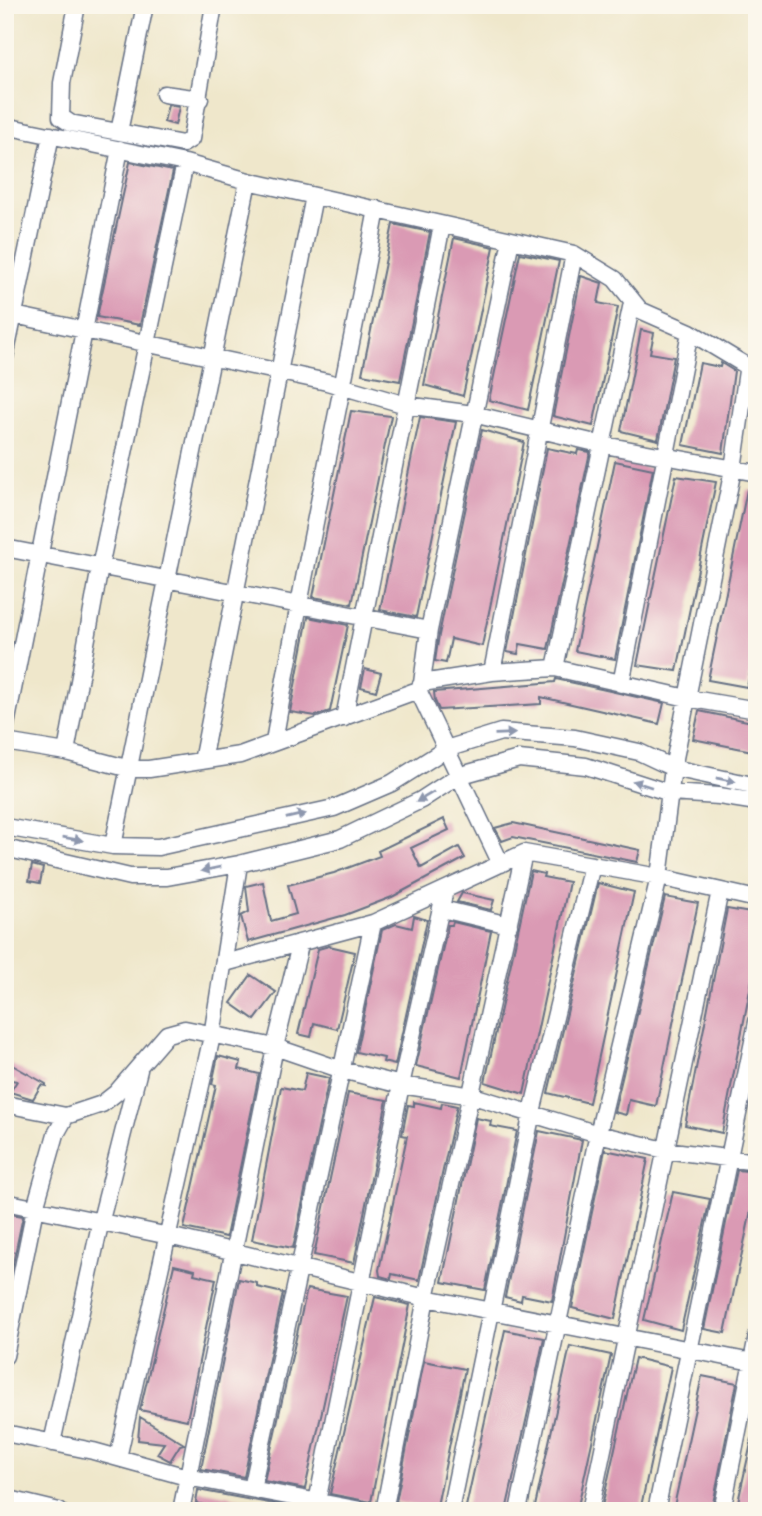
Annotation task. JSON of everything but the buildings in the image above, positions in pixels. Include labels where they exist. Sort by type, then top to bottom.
[{"type":"street","points":[[78,5],[59,112],[70,123],[183,144],[191,139],[200,99],[214,5]]},
{"type":"street","points":[[119,132],[145,5]]},
{"type":"street","points":[[164,94],[200,99]]},
{"type":"street","points":[[5,126],[186,163],[248,181],[574,254],[615,279],[632,303],[660,321],[690,332],[745,365],[747,371],[733,469],[673,768],[659,877],[598,1134],[518,1511]]},
{"type":"street","points":[[5,357],[10,314],[51,135]]},
{"type":"street","points":[[5,730],[87,330],[120,149]]},
{"type":"street","points":[[66,752],[100,567],[186,163]]},
{"type":"street","points":[[113,845],[169,581],[248,181]]},
{"type":"street","points":[[202,761],[314,196]]},
{"type":"street","points":[[274,742],[298,604],[344,386],[377,209]]},
{"type":"street","points":[[344,718],[442,225]]},
{"type":"street","points":[[501,864],[458,776],[420,686],[510,240]]},
{"type":"street","points":[[492,672],[574,254]]},
{"type":"street","points":[[555,668],[632,303]]},
{"type":"street","points":[[10,314],[148,346],[344,386],[407,405],[473,414],[604,445],[757,473]]},
{"type":"street","points":[[621,684],[690,332]]},
{"type":"street","points":[[5,548],[429,631]]},
{"type":"street","points":[[5,742],[66,752],[130,769],[202,761],[240,755],[344,718],[420,686],[492,672],[555,668],[687,698],[756,707]]},
{"type":"street","points":[[5,827],[113,845],[158,847],[334,808],[392,783],[446,749],[501,732],[575,738],[639,752],[673,768],[757,786]]},
{"type":"street","points":[[5,848],[130,877],[167,877],[240,864],[340,839],[421,800],[458,776],[519,760],[586,766],[670,793],[757,802]]},
{"type":"street","points":[[225,964],[373,923],[524,853],[659,877],[757,899]]},
{"type":"street","points":[[384,1511],[426,1298],[524,853]]},
{"type":"street","points":[[118,1458],[212,1036],[240,864]]},
{"type":"street","points":[[450,1511],[532,1112],[592,865]]},
{"type":"street","points":[[317,1502],[401,1085],[445,890]]},
{"type":"street","points":[[590,1511],[720,891]]},
{"type":"street","points":[[442,909],[509,925]]},
{"type":"street","points":[[252,1489],[373,923]]},
{"type":"street","points":[[181,1511],[275,1047],[300,944]]},
{"type":"street","points":[[656,1511],[757,1022]]},
{"type":"street","points":[[5,1104],[66,1116],[102,1104],[167,1034],[176,1030],[275,1047],[341,1070],[401,1085],[472,1096],[598,1134],[665,1150],[757,1162]]},
{"type":"street","points":[[52,1443],[101,1220],[140,1066]]},
{"type":"street","points":[[5,1356],[35,1208],[57,1134],[66,1116]]},
{"type":"street","points":[[5,1202],[101,1220],[426,1298],[754,1363]]},
{"type":"street","points":[[722,1511],[754,1363],[757,1336]]},
{"type":"street","points":[[5,1433],[118,1458],[187,1477],[366,1511]]},
{"type":"street","points":[[5,1497],[59,1511]]}]
